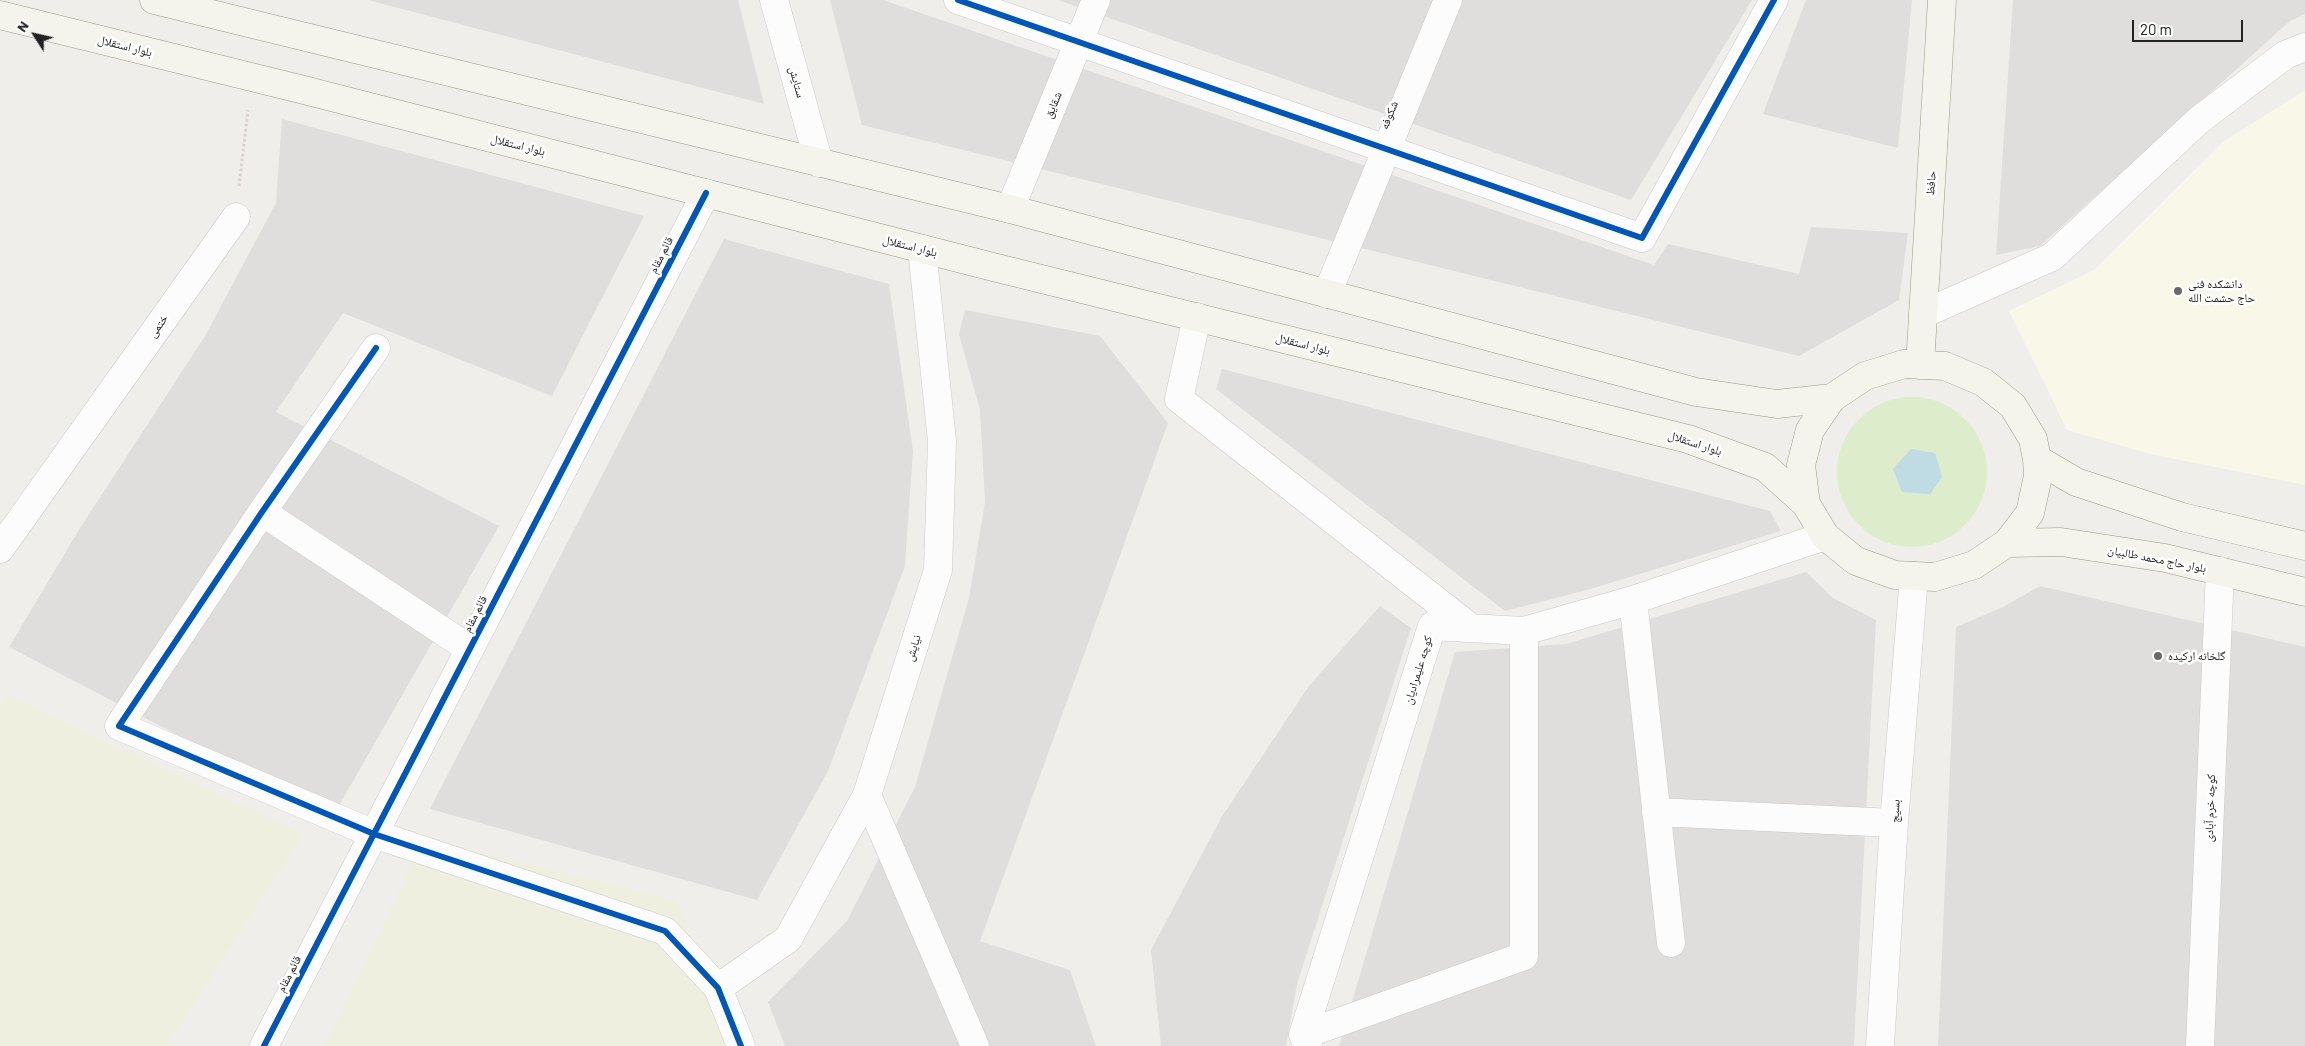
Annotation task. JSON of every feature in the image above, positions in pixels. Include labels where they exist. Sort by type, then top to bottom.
[{"type":"main road","points":[[154,0],[195,5],[819,163],[1010,209],[1696,392],[1777,404],[1832,398]]},
{"type":"main road","name":"حافظ","points":[[1920,365],[1942,0]]},
{"type":"main road","name":"بلوار استقلال","points":[[0,15],[251,77],[922,249],[1688,439],[1765,468],[1806,504]]},
{"type":"main road","points":[[1904,364],[1920,365],[1945,366],[1983,382],[2013,406],[2033,439],[2037,459],[2038,476],[2030,513],[2007,543],[1974,565],[1935,577],[1895,575],[1856,561],[1825,536],[1806,504],[1801,465],[1810,430],[1832,398],[1865,376],[1904,364]]},
{"type":"main road","points":[[2037,459],[2076,482],[2182,517],[2305,546]]},
{"type":"main road","name":"بلوار حاج محمد طالبیان","points":[[2007,543],[2061,542],[2165,558],[2305,592]]},
{"type":"street","name":"ستایش","points":[[774,0],[819,163]]},
{"type":"street","points":[[958,0],[1642,238],[1774,0]]},
{"type":"street","name":"شقایق","points":[[1010,209],[1096,0]]},
{"type":"street","name":"شکوفه","points":[[1327,294],[1448,0]]},
{"type":"street","points":[[1923,314],[2052,257],[2199,120],[2285,55],[2305,47]]},
{"type":"street","name":"قائم مقام","points":[[264,1046],[706,193]]},
{"type":"street","name":"ختمی","points":[[0,549],[236,216]]},
{"type":"street","name":"نیایش","points":[[718,988],[788,939],[867,795],[938,570],[942,441],[922,249]]},
{"type":"street","points":[[1197,317],[1179,399],[1471,628]]},
{"type":"street","points":[[376,348],[262,512],[119,726],[374,834],[665,931],[718,988],[741,1046]]},
{"type":"street","points":[[262,512],[470,649]]},
{"type":"street","name":"کوچه علیمرادیان","points":[[1306,1041],[1432,626],[1524,631],[1633,600],[1825,536]]},
{"type":"street","name":"کوچه خرم آبادی","points":[[2200,1046],[2220,571]]},
{"type":"street","name":"بسیج","points":[[1880,1046],[1894,823],[1914,576]]},
{"type":"street","points":[[1633,600],[1670,943]]},
{"type":"street","points":[[1306,1041],[1524,956],[1524,631]]},
{"type":"street","points":[[867,795],[975,1046]]},
{"type":"street","points":[[1656,812],[1894,823]]},
{"type":"path","points":[[236,216],[251,77]]},
{"type":"shaded area","points":[[368,0],[738,0],[764,104]]},
{"type":"shaded area","points":[[830,0],[883,0],[1654,265],[1668,244],[1799,274],[1811,227],[1908,233],[1899,300],[1799,356],[862,125]]},
{"type":"shaded area","points":[[1058,0],[1752,0],[1631,200]]},
{"type":"shaded area","points":[[1806,0],[1912,0],[1898,148],[1763,114]]},
{"type":"shaded area","points":[[2013,0],[2305,0],[2305,14],[2290,21],[2040,246],[1996,255]]},
{"type":"shaded area","name":"دانشکده فنی حاج حشمت الله","points":[[2305,90],[2305,485],[2150,454],[2067,430],[2009,311],[2094,270],[2223,142]]},
{"type":"shaded area","points":[[282,119],[644,216],[552,396],[343,313],[276,412],[499,526],[333,816],[9,647],[80,528],[205,336],[276,203]]},
{"type":"shaded area","points":[[724,239],[889,284],[913,451],[905,566],[828,771],[757,900],[430,809]]},
{"type":"shaded area","points":[[965,310],[1100,336],[1168,423],[980,941],[1070,970],[1096,1046],[785,1046],[768,1002],[847,921],[915,787],[969,598],[985,502],[980,410],[959,334]]},
{"type":"shaded area","points":[[1222,369],[1770,511],[1781,531],[1587,590],[1505,611],[1216,389]]},
{"type":"shaded area","points":[[1806,572],[1833,598],[1876,620],[1854,1046],[1339,1046],[1455,652],[1566,644]]},
{"type":"shaded area","points":[[2040,586],[2305,647],[2305,1046],[1938,1046],[1956,627],[2003,607]]},
{"type":"shaded area","points":[[1380,606],[1411,628],[1297,984],[1286,1046],[1161,1046],[1151,950],[1221,818],[1309,686]]},
{"type":"green space","points":[[1912,397],[1927,398],[1941,402],[1954,409],[1965,419],[1975,430],[1982,443],[1986,457],[1986,487],[1982,501],[1975,514],[1965,525],[1954,535],[1941,542],[1927,546],[1912,547],[1897,546],[1883,542],[1870,535],[1859,525],[1849,514],[1842,501],[1838,487],[1837,472],[1838,457],[1842,443],[1849,430],[1859,419],[1870,409],[1883,402],[1897,398]]},
{"type":"green space","points":[[8,695],[304,834],[167,1046],[0,1046],[0,702]]},
{"type":"green space","points":[[424,838],[677,900],[732,1046],[325,1046]]},
{"type":"water","points":[[1911,449],[1935,453],[1942,477],[1930,494],[1902,492],[1893,469]]},
{"type":"cycle path","points":[[958,0],[1642,238],[1774,0]]},
{"type":"cycle path","points":[[264,1046],[706,193]]},
{"type":"cycle path","points":[[376,348],[262,512],[119,726],[374,834],[665,931],[718,988],[741,1046]]},
{"type":"place","name":"دانشکده فنی حاج حشمت الله","points":[[2178,291]]},
{"type":"place","name":"گلخانه ارکیده","points":[[2158,656]]}]
